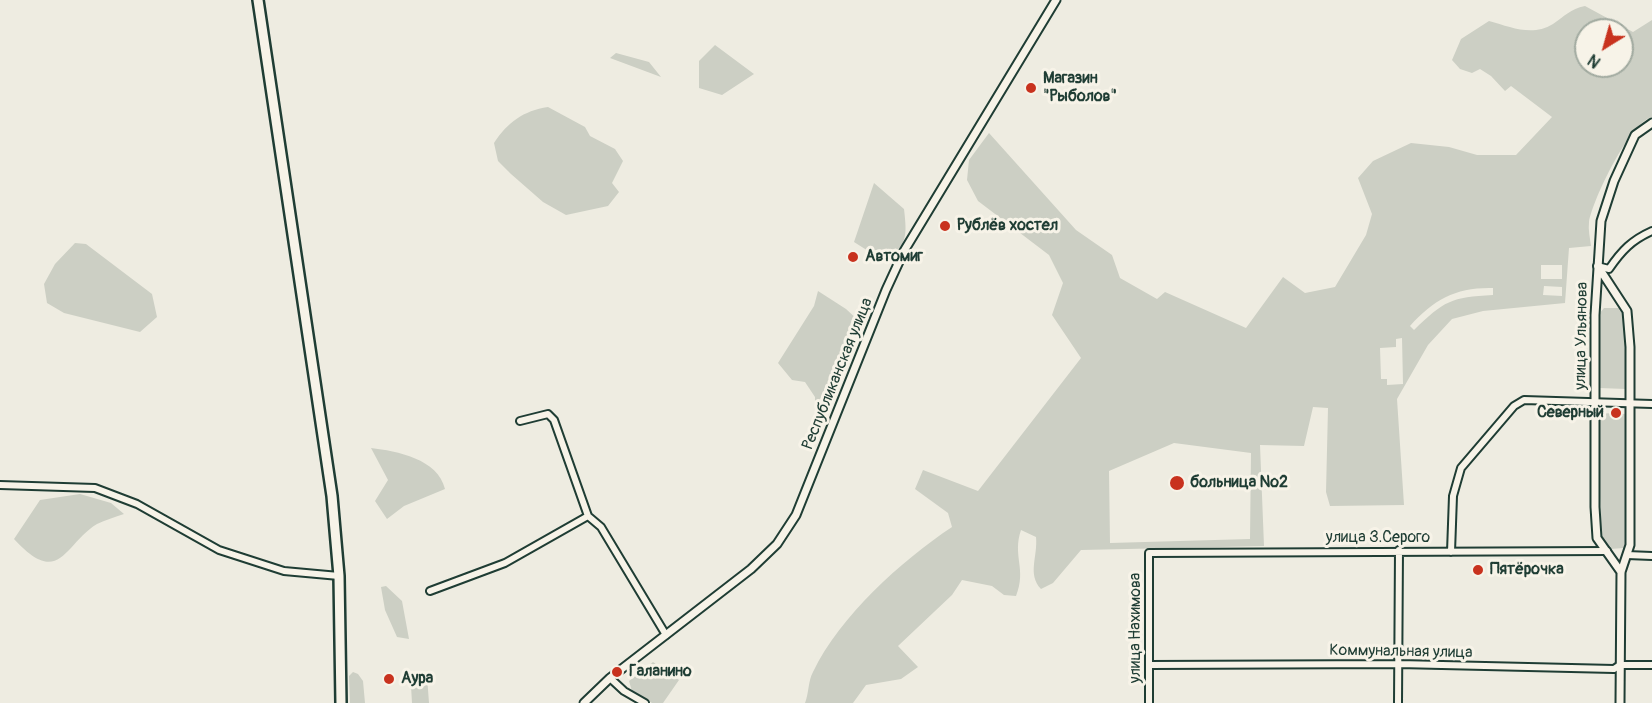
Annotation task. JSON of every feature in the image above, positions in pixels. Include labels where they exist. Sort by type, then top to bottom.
[{"type":"main road","points":[[258,0],[324,432],[339,576],[341,703]]},
{"type":"street","name":"Республиканская улица","points":[[584,703],[610,678],[751,569],[777,544],[796,515],[886,290],[904,251],[1056,0]]},
{"type":"street","points":[[1652,123],[1635,135],[1614,181],[1601,220],[1598,266],[1610,268],[1628,245],[1652,231]]},
{"type":"street","name":"улица Ульянова","points":[[1598,266],[1595,402],[1596,528],[1597,538],[1622,572]]},
{"type":"street","name":"улица Ульянова","points":[[1598,266],[1627,311],[1630,403],[1630,545],[1622,572],[1620,703]]},
{"type":"street","points":[[1451,552],[1453,496],[1461,468],[1514,406],[1524,400],[1652,404]]},
{"type":"street","points":[[520,421],[539,414],[548,414],[554,420],[588,516],[600,527],[666,634]]},
{"type":"street","points":[[0,485],[95,488],[137,504],[219,550],[284,571],[339,576]]},
{"type":"street","points":[[430,591],[505,563],[588,516]]},
{"type":"street","points":[[1398,703],[1399,550]]},
{"type":"street","name":"улица З.Серого","points":[[1149,553],[1399,550],[1607,551]]},
{"type":"street","name":"улица Нахимова","points":[[1149,553],[1149,703]]},
{"type":"street","points":[[1627,555],[1652,556]]},
{"type":"street","name":"Коммунальная улица","points":[[1149,665],[1399,664],[1614,669],[1620,665],[1652,665]]},
{"type":"street","points":[[610,678],[624,691],[645,703]]},
{"type":"shaded area","points":[[1585,6],[1607,18],[1574,18],[1574,78],[1634,78],[1634,31],[1652,20],[1652,117],[1633,132],[1605,180],[1589,222],[1591,246],[1569,248],[1565,303],[1483,311],[1452,319],[1428,345],[1397,399],[1404,505],[1330,506],[1326,492],[1328,408],[1313,407],[1304,446],[1260,445],[1264,546],[1081,550],[1053,583],[1041,589],[1034,571],[1036,537],[1021,530],[1018,547],[1020,578],[1016,596],[1004,595],[992,586],[962,580],[952,595],[898,646],[918,667],[901,679],[866,685],[853,703],[805,703],[813,672],[839,630],[855,610],[893,573],[952,527],[948,513],[915,489],[923,470],[978,491],[1081,358],[1052,315],[1063,283],[1049,255],[978,201],[967,180],[969,160],[989,133],[1076,230],[1112,255],[1120,278],[1157,299],[1165,292],[1246,328],[1283,277],[1305,293],[1335,287],[1366,235],[1372,214],[1358,178],[1373,161],[1411,143],[1449,147],[1477,155],[1516,155],[1552,117],[1511,86],[1505,91],[1491,76],[1480,69],[1472,73],[1460,69],[1452,60],[1461,39],[1489,21],[1521,30],[1537,30],[1553,24],[1571,11]],"holes":[[[1541,265],[1562,265],[1562,279],[1541,279]],[[1544,286],[1562,287],[1562,296],[1543,295]],[[1493,288],[1493,295],[1457,299],[1441,307],[1414,330],[1410,326],[1428,309],[1447,296],[1468,290]],[[1402,338],[1403,384],[1387,385],[1387,379],[1381,379],[1380,348],[1396,347],[1396,339]],[[1174,443],[1251,453],[1250,539],[1110,543],[1109,471]]]},
{"type":"shaded area","points":[[715,45],[754,74],[722,95],[699,88],[699,61]]},
{"type":"shaded area","points":[[616,53],[649,62],[661,77],[610,58]]},
{"type":"shaded area","points":[[548,107],[585,127],[590,136],[615,149],[623,161],[612,183],[619,192],[608,206],[566,215],[543,202],[498,161],[494,143],[505,129],[531,111]]},
{"type":"shaded area","points":[[874,183],[904,209],[906,226],[902,245],[884,261],[854,242]]},
{"type":"shaded area","points":[[75,243],[86,244],[152,294],[157,317],[140,332],[64,313],[47,303],[44,284],[55,264]]},
{"type":"shaded area","points":[[818,291],[846,309],[859,321],[815,442],[815,397],[805,382],[792,380],[778,363],[814,306]]},
{"type":"shaded area","points":[[1604,308],[1619,308],[1625,316],[1626,389],[1599,388],[1599,314]]},
{"type":"shaded area","points":[[1598,413],[1627,414],[1626,540],[1624,548],[1610,549],[1601,537]]},
{"type":"shaded area","points":[[371,448],[393,451],[415,458],[434,470],[445,489],[404,506],[387,519],[375,501],[388,480]]},
{"type":"shaded area","points":[[80,494],[111,503],[124,514],[97,524],[60,558],[52,562],[42,561],[29,554],[14,539],[40,500]]},
{"type":"shaded area","points":[[386,586],[402,601],[409,639],[397,637],[385,610],[381,587]]},
{"type":"shaded area","points":[[653,662],[679,680],[663,703],[652,703],[632,691],[629,681]]},
{"type":"shaded area","points":[[353,672],[358,674],[363,681],[365,703],[350,703],[349,676]]},
{"type":"shaded area","points":[[427,676],[429,703],[412,703],[411,686]]},
{"type":"place","name":"Магазин \"Рыболов\"","points":[[1031,88]]},
{"type":"place","name":"Рублёв хостел","points":[[945,226]]},
{"type":"place","name":"Автомиг","points":[[853,257]]},
{"type":"place","name":"Северный","points":[[1616,413]]},
{"type":"place","name":"больница №2","points":[[1177,483]]},
{"type":"place","name":"Пятёрочка","points":[[1478,570]]},
{"type":"place","name":"Галанино","points":[[617,672]]},
{"type":"place","name":"Аура","points":[[389,679]]}]
